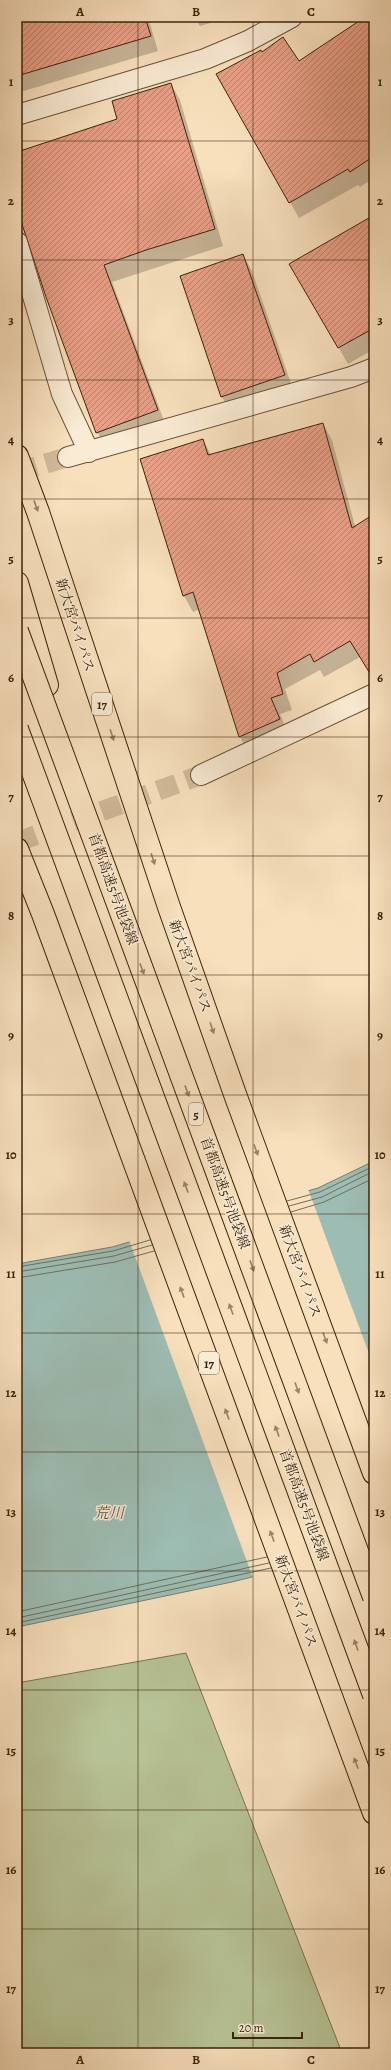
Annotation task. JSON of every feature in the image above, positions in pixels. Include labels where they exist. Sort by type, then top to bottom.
[{"type":"highway","name":"新大宮バイパス","points":[[17,456],[38,512],[167,899],[236,1097],[374,1473]]},
{"type":"highway","points":[[17,583],[78,795]]},
{"type":"highway","name":"首都高速5号池袋線","points":[[17,631],[374,1597]]},
{"type":"highway","name":"首都高速5号池袋線","points":[[17,729],[374,1695]]},
{"type":"highway","points":[[17,743],[47,810]]},
{"type":"highway","name":"新大宮バイパス","points":[[17,849],[43,914],[374,1813]]},
{"type":"street","points":[[17,115],[205,59],[248,41],[292,17]]},
{"type":"street","points":[[17,242],[62,394],[89,452]]},
{"type":"street","points":[[68,457],[351,377],[374,368]]},
{"type":"street","points":[[201,775],[374,694]]},
{"type":"green space","points":[[186,1653],[342,2053],[17,2053],[17,1683]]},
{"type":"water","name":"荒川","points":[[374,1161],[374,1546],[232,1582],[17,1627],[17,1264],[112,1247],[318,1188]]},
{"type":"pier","points":[[308,1189],[374,1367],[374,1548],[253,1578],[129,1240]]},
{"type":"building","points":[[17,17],[145,17],[151,36],[17,76]]},
{"type":"building","points":[[365,17],[374,17],[374,156],[350,172],[348,169],[289,203],[216,74],[261,50],[262,52],[283,37],[299,61]]},
{"type":"building","points":[[171,83],[215,229],[146,250],[104,265],[158,410],[96,433],[46,297],[17,209],[17,152],[117,119],[112,101]]},
{"type":"building","points":[[374,215],[374,328],[338,348],[289,264]]},
{"type":"building","points":[[243,254],[285,375],[221,397],[180,276]]},
{"type":"building","points":[[323,423],[352,528],[374,514],[374,680],[350,641],[314,662],[310,654],[277,673],[283,694],[271,698],[280,719],[239,737],[193,592],[183,596],[140,459],[203,439],[208,455]]},
{"type":"tunnel","points":[[17,472],[68,457]]},
{"type":"tunnel","points":[[17,842],[201,775]]}]
